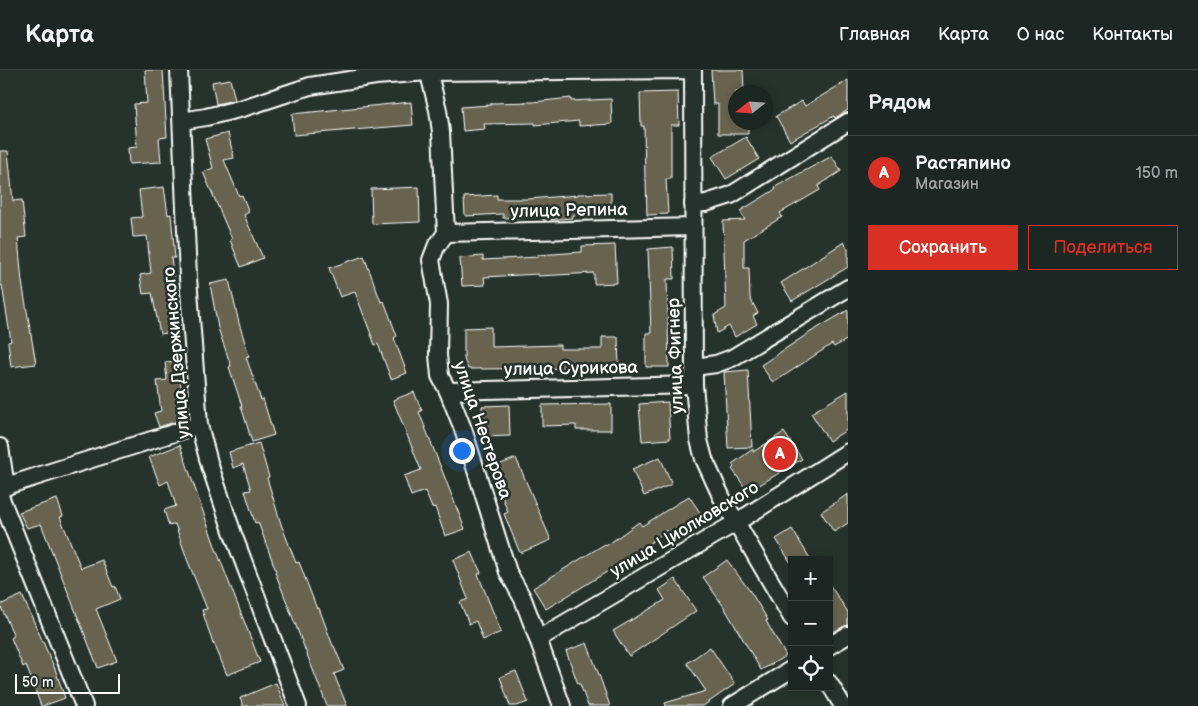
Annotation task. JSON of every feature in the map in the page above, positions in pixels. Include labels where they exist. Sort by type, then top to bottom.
[{"type":"street","name":"улица Дзержинского","points":[[179,70],[188,277],[199,425],[210,466],[233,534],[298,706]]},
{"type":"street","points":[[182,121],[243,108],[310,86],[376,76],[428,71],[693,70]]},
{"type":"street","name":"улица Фигнер","points":[[693,70],[694,386],[697,422],[704,459],[722,498],[788,611]]},
{"type":"street","points":[[428,71],[438,110],[441,132],[446,233]]},
{"type":"street","points":[[692,204],[706,203],[731,194],[848,122]]},
{"type":"street","name":"улица Репина","points":[[446,233],[693,226]]},
{"type":"street","name":"улица Нестерова","points":[[446,233],[436,247],[431,260],[439,304],[440,376],[448,391],[466,438],[508,572],[522,599],[562,706]]},
{"type":"street","points":[[694,367],[716,364],[732,358],[848,288]]},
{"type":"street","name":"улица Сурикова","points":[[448,391],[694,386]]},
{"type":"street","points":[[2,490],[199,425]]},
{"type":"street","points":[[0,448],[2,490],[84,706]]},
{"type":"street","name":"улица Циолковского","points":[[538,639],[737,522],[848,452]]},
{"type":"street","points":[[833,644],[848,635]]},
{"type":"street","points":[[732,706],[788,671]]},
{"type":"street","points":[[833,690],[843,706]]},
{"type":"building","points":[[145,70],[163,70],[167,137],[159,138],[161,162],[129,164],[128,148],[137,147],[134,104],[147,103]]},
{"type":"building","points":[[711,70],[743,70],[744,85],[728,85],[728,130],[748,130],[748,134],[718,134],[718,104],[713,104]]},
{"type":"building","points":[[230,79],[235,100],[216,104],[212,82]]},
{"type":"building","points":[[848,80],[848,110],[790,141],[776,116],[802,101],[805,106]]},
{"type":"building","points":[[678,92],[679,125],[671,125],[671,179],[666,179],[668,214],[647,215],[644,126],[641,126],[640,93]]},
{"type":"building","points":[[571,98],[571,101],[611,99],[612,124],[579,126],[579,121],[535,125],[535,123],[484,124],[485,129],[463,131],[461,107],[491,105],[491,103],[533,102]]},
{"type":"building","points":[[411,102],[413,125],[294,135],[292,114]]},
{"type":"building","points":[[228,133],[234,158],[224,160],[239,196],[242,195],[249,212],[244,215],[263,258],[241,267],[230,240],[232,239],[203,172],[213,168],[205,139]]},
{"type":"building","points":[[746,137],[759,159],[726,179],[712,157]]},
{"type":"building","points":[[0,151],[8,151],[13,201],[22,200],[26,237],[18,238],[22,282],[36,364],[11,367],[8,342],[11,341],[2,285],[0,285]]},
{"type":"building","points":[[832,156],[841,171],[818,186],[820,190],[780,213],[782,217],[744,240],[744,268],[749,268],[750,298],[758,313],[753,316],[757,324],[735,337],[729,326],[717,333],[714,315],[726,308],[723,221],[745,220],[740,211],[776,189],[775,187]]},
{"type":"building","points":[[164,187],[168,215],[171,214],[175,258],[171,258],[181,331],[160,334],[152,293],[143,294],[140,275],[151,273],[147,236],[133,237],[131,218],[142,217],[139,190]]},
{"type":"building","points":[[419,187],[420,222],[372,224],[371,189]]},
{"type":"building","points":[[611,193],[611,214],[573,215],[573,218],[543,220],[543,216],[503,218],[503,214],[465,216],[464,197],[497,195],[497,199],[529,199]]},
{"type":"building","points":[[844,242],[848,249],[848,267],[792,301],[781,283]]},
{"type":"building","points":[[615,245],[617,283],[594,284],[594,273],[538,276],[538,274],[484,277],[485,285],[462,286],[460,258],[483,256],[483,260],[538,257],[537,255],[582,252],[582,246]]},
{"type":"building","points":[[673,247],[674,279],[667,279],[669,367],[646,367],[646,333],[651,333],[648,249]]},
{"type":"building","points":[[364,256],[381,302],[384,301],[397,336],[394,338],[407,373],[391,379],[378,344],[375,345],[355,292],[340,297],[329,268]]},
{"type":"building","points":[[229,280],[249,356],[246,357],[261,400],[263,399],[274,435],[252,442],[229,367],[231,366],[218,328],[210,284]]},
{"type":"building","points":[[848,310],[848,339],[834,347],[832,344],[773,383],[761,365]]},
{"type":"building","points":[[491,327],[491,347],[560,345],[560,349],[602,349],[602,337],[618,337],[619,368],[468,369],[464,359],[464,328]]},
{"type":"building","points":[[178,361],[182,395],[176,395],[184,419],[159,427],[154,413],[161,411],[157,381],[167,380],[165,362]]},
{"type":"building","points":[[748,370],[752,447],[728,448],[724,372]]},
{"type":"building","points":[[848,391],[848,429],[829,441],[811,413]]},
{"type":"building","points":[[414,392],[422,411],[419,412],[465,529],[445,536],[435,507],[432,508],[425,491],[411,496],[404,476],[421,470],[393,400]]},
{"type":"building","points":[[668,402],[670,439],[642,441],[639,404]]},
{"type":"building","points":[[611,404],[611,430],[576,430],[576,425],[542,426],[542,405]]},
{"type":"building","points":[[509,405],[510,436],[483,437],[482,406]]},
{"type":"building","points":[[784,432],[802,459],[748,492],[732,469],[734,467],[732,464],[753,449],[753,452]]},
{"type":"building","points":[[259,443],[281,524],[296,563],[299,562],[344,670],[334,674],[347,706],[327,706],[275,572],[258,522],[255,523],[245,491],[251,490],[243,464],[233,468],[229,452]]},
{"type":"building","points":[[180,445],[216,549],[260,662],[227,675],[213,644],[202,610],[207,609],[175,524],[169,526],[164,510],[176,506],[168,481],[160,485],[149,457]]},
{"type":"building","points":[[660,457],[672,484],[644,496],[632,469]]},
{"type":"building","points":[[516,458],[551,540],[520,553],[504,514],[508,512],[491,468]]},
{"type":"building","points":[[848,494],[848,523],[834,532],[821,512]]},
{"type":"building","points":[[689,496],[703,517],[672,537],[667,530],[624,563],[546,609],[533,588],[605,544],[606,546],[639,522],[642,526]]},
{"type":"building","points":[[57,499],[63,516],[60,517],[81,568],[102,560],[120,599],[96,609],[117,661],[98,668],[41,524],[27,528],[19,512]]},
{"type":"building","points":[[792,529],[809,556],[788,556],[788,558],[776,539]]},
{"type":"building","points":[[472,552],[481,573],[478,574],[501,632],[483,640],[476,621],[469,624],[460,602],[468,599],[453,560]]},
{"type":"building","points":[[727,560],[768,620],[766,621],[786,656],[761,670],[724,607],[703,577]]},
{"type":"building","points":[[675,579],[696,611],[629,656],[613,631],[665,600],[659,590]]},
{"type":"building","points":[[833,590],[848,612],[848,625],[833,632]]},
{"type":"building","points":[[22,595],[55,669],[65,698],[43,706],[41,706],[26,665],[23,667],[11,638],[14,636],[0,605]]},
{"type":"building","points":[[587,643],[610,706],[588,706],[580,684],[578,684],[566,651]]},
{"type":"building","points":[[710,647],[735,684],[703,706],[666,706],[665,703],[706,691],[687,663]]},
{"type":"building","points":[[516,671],[528,702],[517,706],[510,706],[500,677]]},
{"type":"building","points":[[276,683],[285,706],[243,706],[240,698]]},
{"type":"place","name":"Растяпино","points":[[780,454]]}]
